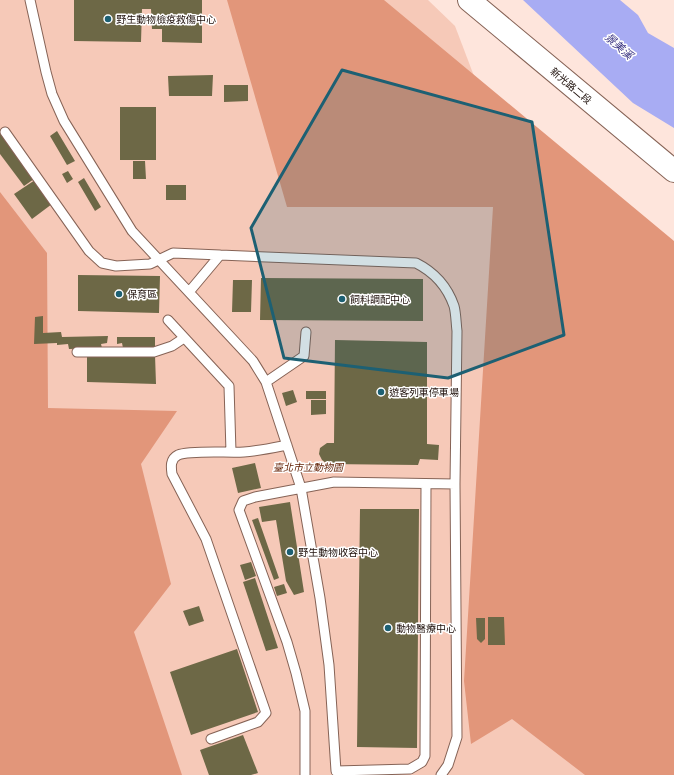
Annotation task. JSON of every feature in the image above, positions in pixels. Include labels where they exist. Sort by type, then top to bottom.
[{"type":"street","name":"新光路二段","points":[[469,0],[674,171]]},
{"type":"lane","points":[[30,0],[52,94],[64,121],[132,231],[253,362],[266,382],[301,488],[320,598],[329,665],[336,771],[410,769],[422,762],[425,756],[426,484]]},
{"type":"lane","points":[[5,132],[89,251],[102,263],[116,266],[150,264],[173,253],[416,263],[425,268],[443,283],[454,307],[457,331],[455,484],[457,737],[448,765],[441,775]]},
{"type":"lane","points":[[189,292],[220,255]]},
{"type":"lane","points":[[168,320],[229,386],[231,452]]},
{"type":"lane","points":[[266,382],[304,356],[306,332]]},
{"type":"lane","points":[[77,352],[154,352],[172,346],[184,338]]},
{"type":"lane","points":[[211,739],[258,722],[266,713],[206,539],[172,474],[171,467],[173,460],[178,455],[189,453],[259,451],[287,445]]},
{"type":"lane","points":[[305,775],[305,711],[287,642],[239,510],[243,501],[255,496],[334,482],[455,484]]},
{"type":"highlighted area","points":[[342,70],[532,122],[564,335],[448,378],[284,358],[251,228]]},
{"type":"green space","name":"臺北市立動物園","points":[[0,0],[428,0],[455,26],[515,184],[674,775],[0,775]]},
{"type":"shaded area","points":[[227,0],[384,0],[674,241],[674,775],[585,775],[512,719],[471,744],[464,681],[493,207],[287,207]]},
{"type":"shaded area","points":[[0,192],[47,253],[48,408],[177,411],[141,464],[171,584],[134,632],[182,775],[0,775]]},
{"type":"water","name":"景美溪","points":[[523,0],[620,0],[638,15],[648,33],[674,48],[674,128],[633,103]]},
{"type":"building","name":"野生動物檢疫救傷中心","points":[[74,0],[202,0],[202,43],[162,42],[162,29],[152,29],[151,9],[142,9],[141,42],[74,41]]},
{"type":"building","points":[[213,75],[212,96],[169,96],[168,76]]},
{"type":"building","points":[[224,85],[248,85],[248,101],[224,102]]},
{"type":"building","points":[[120,107],[156,107],[156,160],[120,160]]},
{"type":"building","points":[[57,131],[75,161],[67,165],[50,136]]},
{"type":"building","points":[[0,132],[34,179],[24,186],[0,154]]},
{"type":"building","points":[[133,161],[145,161],[146,179],[133,179]]},
{"type":"building","points":[[68,171],[73,179],[67,183],[62,174]]},
{"type":"building","points":[[84,178],[101,207],[95,211],[78,182]]},
{"type":"building","points":[[35,180],[52,204],[32,219],[14,194]]},
{"type":"building","points":[[166,185],[186,185],[186,200],[166,200]]},
{"type":"building","name":"保育區","points":[[78,275],[160,276],[159,313],[78,311]]},
{"type":"building","name":"飼料調配中心","points":[[261,278],[423,279],[423,321],[260,320]]},
{"type":"building","points":[[233,280],[252,280],[251,312],[232,312]]},
{"type":"building","points":[[43,316],[43,333],[61,332],[62,337],[108,336],[107,343],[101,344],[102,348],[69,349],[68,344],[34,344],[35,317]]},
{"type":"building","points":[[117,337],[155,337],[155,349],[123,348],[122,343],[117,344]]},
{"type":"building","name":"遊客列車停車場","points":[[335,340],[427,342],[427,444],[439,445],[438,460],[420,459],[418,465],[327,464],[322,460],[319,454],[320,448],[327,443],[334,443]]},
{"type":"building","points":[[155,355],[156,384],[87,382],[87,357]]},
{"type":"building","points":[[293,390],[297,402],[286,406],[282,393]]},
{"type":"building","points":[[306,391],[326,391],[326,399],[306,399]]},
{"type":"building","points":[[311,400],[326,400],[326,414],[311,415]]},
{"type":"building","points":[[255,463],[261,488],[238,493],[232,468]]},
{"type":"building","name":"野生動物收容中心","points":[[290,502],[304,592],[294,595],[286,581],[276,520],[262,522],[259,507]]},
{"type":"building","name":"動物醫療中心","points":[[360,509],[419,509],[417,748],[357,747]]},
{"type":"building","points":[[258,518],[279,578],[274,580],[252,520]]},
{"type":"building","points":[[251,562],[256,576],[245,580],[240,565]]},
{"type":"building","points":[[255,578],[278,648],[266,651],[243,582]]},
{"type":"building","points":[[284,584],[287,593],[277,596],[274,587]]},
{"type":"building","points":[[199,606],[204,621],[189,626],[183,611]]},
{"type":"building","points":[[488,617],[504,617],[505,645],[488,645]]},
{"type":"building","points":[[476,618],[485,618],[485,639],[481,643],[477,639]]},
{"type":"building","points":[[237,649],[258,712],[191,735],[170,672]]},
{"type":"building","points":[[243,735],[258,773],[251,775],[209,775],[200,750]]},
{"type":"place","name":"野生動物檢疫救傷中心","points":[[108,19]]},
{"type":"place","name":"保育區","points":[[119,294]]},
{"type":"place","name":"飼料調配中心","points":[[342,299]]},
{"type":"place","name":"遊客列車停車場","points":[[381,392]]},
{"type":"place","name":"野生動物收容中心","points":[[290,552]]},
{"type":"place","name":"動物醫療中心","points":[[388,628]]}]
